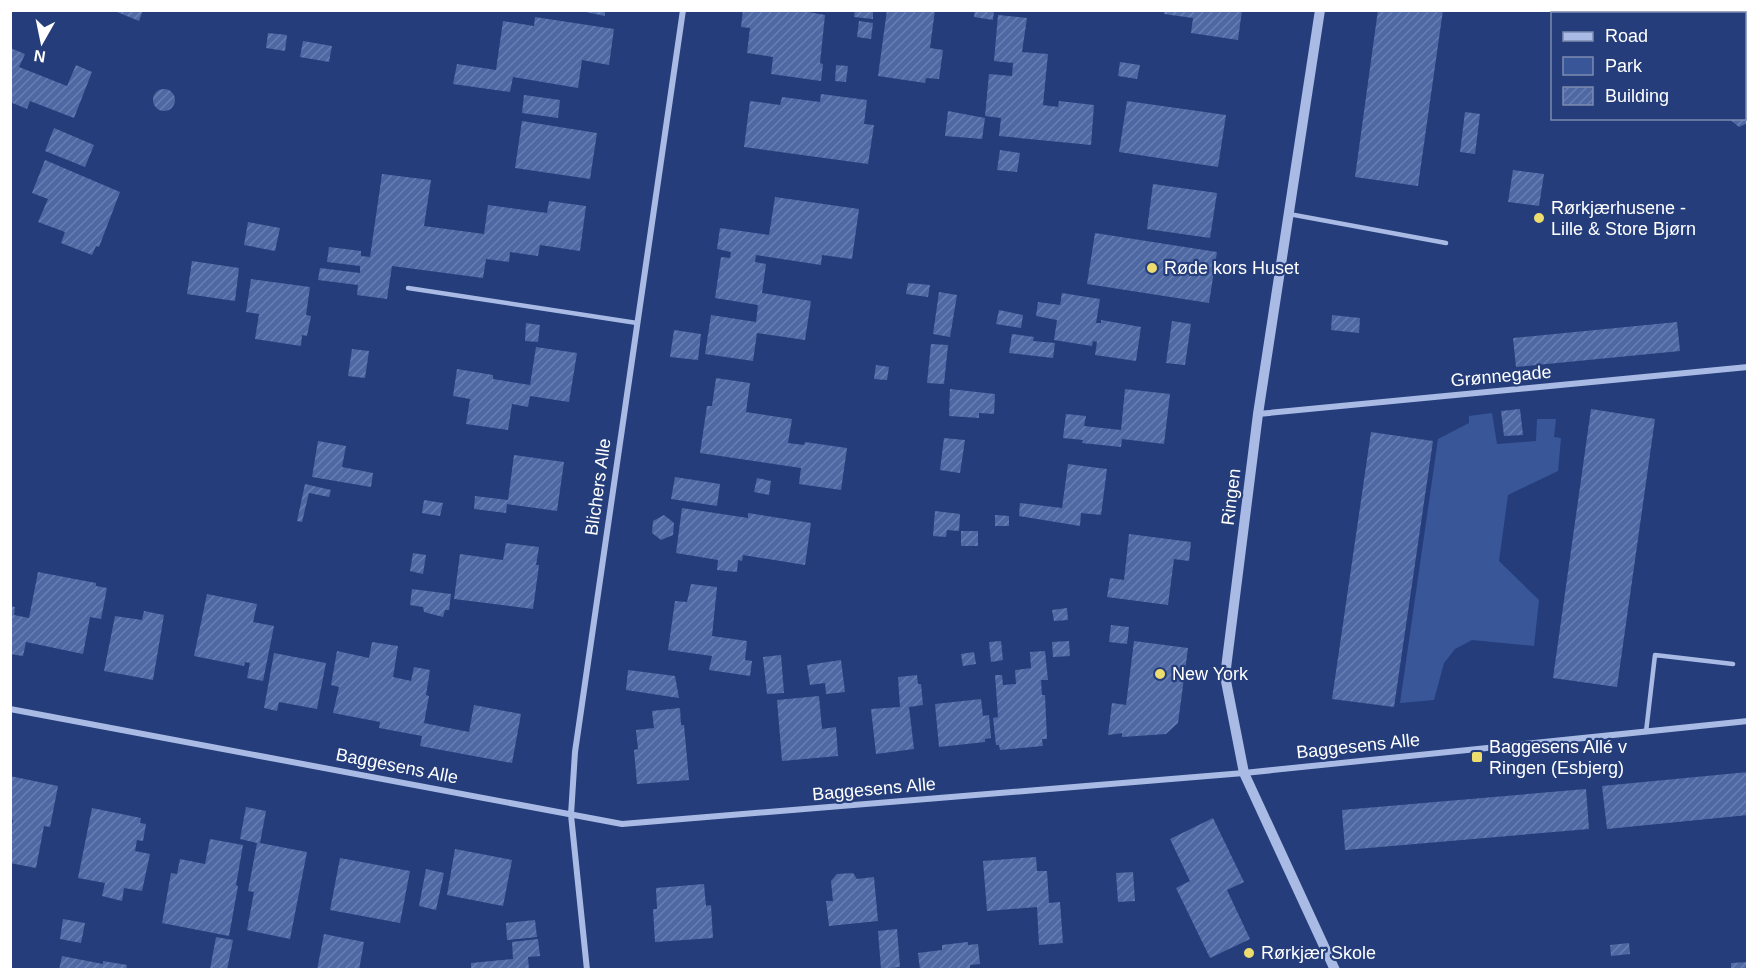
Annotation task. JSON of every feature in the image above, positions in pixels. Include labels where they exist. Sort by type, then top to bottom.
[{"type":"street","name":"Blichers Alle","points":[[587,969],[571,815],[575,752],[683,10]]},
{"type":"street","name":"Ringen","points":[[1320,10],[1258,414],[1225,676],[1244,773],[1335,969]]},
{"type":"street","name":"Grønnegade","points":[[1258,414],[1748,367]]},
{"type":"street","name":"Baggesens Alle","points":[[10,709],[622,824],[1244,773],[1748,721]]},
{"type":"lane","points":[[1289,214],[1446,243]]},
{"type":"lane","points":[[408,288],[637,323]]},
{"type":"lane","points":[[1646,732],[1654,655],[1733,664]]},
{"type":"green space","points":[[1492,413],[1497,444],[1536,441],[1537,419],[1556,419],[1554,437],[1561,438],[1558,471],[1508,495],[1499,561],[1539,600],[1534,646],[1472,640],[1455,649],[1444,663],[1434,700],[1400,703],[1438,439],[1469,423],[1469,416]]},
{"type":"building","points":[[112,10],[143,10],[139,21]]},
{"type":"building","points":[[576,10],[605,10],[605,16]]},
{"type":"building","points":[[743,10],[797,10],[825,15],[820,63],[823,64],[821,81],[771,74],[773,57],[747,53],[750,28],[741,27]]},
{"type":"building","points":[[855,10],[873,10],[873,19],[854,17]]},
{"type":"building","points":[[887,10],[935,10],[930,48],[943,50],[939,79],[926,78],[925,83],[878,76]]},
{"type":"building","points":[[975,10],[994,10],[993,20],[974,17]]},
{"type":"building","points":[[1165,10],[1242,10],[1238,40],[1191,33],[1193,18],[1164,14]]},
{"type":"building","points":[[1378,10],[1443,10],[1418,186],[1355,177]]},
{"type":"building","points":[[998,15],[1027,18],[1022,52],[1048,54],[1043,105],[1058,107],[1059,101],[1094,105],[1091,145],[999,136],[1001,118],[985,116],[989,74],[1012,76],[1013,63],[994,61]]},
{"type":"building","points":[[535,17],[614,29],[609,65],[582,60],[578,88],[513,77],[510,92],[453,84],[457,64],[496,70],[503,21],[534,26]]},
{"type":"building","points":[[859,21],[873,23],[871,39],[857,37]]},
{"type":"building","points":[[268,33],[287,35],[285,51],[266,48]]},
{"type":"building","points":[[303,41],[332,46],[329,62],[300,57]]},
{"type":"building","points":[[10,48],[25,54],[19,67],[67,86],[76,65],[92,72],[74,118],[30,101],[27,109],[10,102]]},
{"type":"building","points":[[1120,62],[1140,65],[1137,79],[1118,76]]},
{"type":"building","points":[[836,65],[848,66],[846,82],[835,81]]},
{"type":"building","points":[[164,89],[172,92],[175,100],[172,108],[164,111],[156,108],[153,100],[156,92]]},
{"type":"building","points":[[821,94],[867,100],[864,124],[874,125],[868,164],[744,147],[750,101],[780,105],[782,97],[820,102]]},
{"type":"building","points":[[524,95],[560,100],[558,118],[522,113]]},
{"type":"building","points":[[1127,101],[1226,115],[1218,167],[1119,152]]},
{"type":"building","points":[[1746,101],[1748,102],[1748,123],[1739,127],[1730,120],[1746,120]]},
{"type":"building","points":[[948,111],[985,118],[982,139],[945,136]]},
{"type":"building","points":[[1465,112],[1480,114],[1475,154],[1460,152]]},
{"type":"building","points":[[522,121],[597,133],[590,179],[515,168]]},
{"type":"building","points":[[54,128],[94,145],[85,167],[45,151]]},
{"type":"building","points":[[1000,150],[1020,153],[1017,172],[997,170]]},
{"type":"building","points":[[45,160],[120,192],[99,247],[96,246],[92,255],[61,243],[65,232],[38,222],[48,199],[32,193]]},
{"type":"building","points":[[1513,170],[1544,174],[1539,206],[1508,202]]},
{"type":"building","points":[[382,174],[431,180],[424,226],[484,234],[488,205],[547,213],[549,201],[586,206],[580,251],[540,245],[538,256],[510,252],[509,262],[486,259],[483,278],[392,266],[387,299],[357,295],[358,285],[318,280],[320,268],[360,273],[360,266],[327,262],[329,247],[361,251],[361,256],[370,257]]},
{"type":"building","points":[[1153,184],[1217,193],[1210,238],[1147,229]]},
{"type":"building","points":[[775,197],[859,209],[852,259],[822,255],[821,265],[756,255],[755,262],[766,264],[762,293],[811,301],[805,340],[757,333],[753,361],[705,354],[711,315],[756,322],[758,305],[715,298],[721,257],[730,258],[731,252],[717,249],[720,228],[769,235]]},
{"type":"building","points":[[248,222],[280,228],[275,251],[244,245]]},
{"type":"building","name":"Røde kors Huset","points":[[1095,233],[1217,252],[1209,303],[1087,284]]},
{"type":"building","points":[[192,261],[239,268],[235,301],[187,294]]},
{"type":"building","points":[[251,279],[310,287],[306,315],[311,316],[307,336],[302,335],[301,346],[255,339],[259,314],[246,312]]},
{"type":"building","points":[[908,283],[930,285],[928,297],[906,294]]},
{"type":"building","points":[[939,292],[957,295],[950,337],[933,334]]},
{"type":"building","points":[[1062,293],[1100,299],[1096,323],[1101,323],[1101,320],[1141,327],[1136,361],[1095,355],[1097,342],[1093,341],[1092,346],[1054,340],[1057,320],[1036,316],[1038,302],[1060,305]]},
{"type":"building","points":[[999,310],[1023,315],[1021,328],[996,324]]},
{"type":"building","points":[[1332,315],[1360,318],[1359,333],[1331,330]]},
{"type":"building","points":[[1172,321],[1191,324],[1185,365],[1166,363]]},
{"type":"building","points":[[1677,322],[1680,351],[1516,367],[1513,338]]},
{"type":"building","points":[[526,323],[540,325],[538,342],[525,341]]},
{"type":"building","points":[[674,330],[701,334],[698,360],[670,357]]},
{"type":"building","points":[[1012,334],[1034,337],[1033,341],[1055,343],[1053,358],[1009,353]]},
{"type":"building","points":[[931,344],[948,345],[944,384],[927,383]]},
{"type":"building","points":[[536,347],[577,353],[569,402],[530,396],[528,407],[512,404],[508,430],[466,424],[470,399],[453,396],[457,369],[493,375],[493,379],[530,385]]},
{"type":"building","points":[[352,349],[369,351],[365,378],[348,376]]},
{"type":"building","points":[[876,365],[889,367],[887,380],[874,379]]},
{"type":"building","points":[[716,378],[750,383],[746,412],[792,419],[788,443],[804,445],[805,442],[847,448],[841,490],[799,484],[801,468],[700,453],[707,406],[712,406]]},
{"type":"building","points":[[950,389],[995,394],[994,414],[979,413],[979,418],[949,416]]},
{"type":"building","points":[[1125,389],[1170,394],[1164,444],[1122,439],[1121,447],[1082,443],[1083,440],[1063,438],[1066,414],[1086,416],[1084,426],[1121,430]]},
{"type":"building","points":[[1520,409],[1523,435],[1504,436],[1501,411]]},
{"type":"building","points":[[1591,409],[1655,419],[1617,687],[1553,678]]},
{"type":"building","points":[[1371,432],[1433,441],[1394,707],[1332,699]]},
{"type":"building","points":[[944,438],[965,440],[960,473],[940,470]]},
{"type":"building","points":[[318,441],[346,446],[342,467],[373,473],[371,487],[312,477]]},
{"type":"building","points":[[514,455],[564,462],[557,511],[507,504],[506,513],[474,509],[475,496],[508,500]]},
{"type":"building","points":[[1068,464],[1107,469],[1101,515],[1081,513],[1080,526],[1019,516],[1020,503],[1062,508]]},
{"type":"building","points":[[675,477],[720,484],[717,506],[671,499]]},
{"type":"building","points":[[757,478],[771,481],[769,495],[754,492]]},
{"type":"building","points":[[305,484],[331,490],[329,497],[309,493],[302,522],[297,521]]},
{"type":"building","points":[[424,500],[443,503],[440,516],[422,513]]},
{"type":"building","points":[[682,508],[748,518],[748,513],[811,523],[805,565],[743,555],[742,561],[738,560],[737,572],[717,570],[718,560],[676,553]]},
{"type":"building","points":[[935,511],[960,514],[959,531],[947,530],[946,537],[933,536]]},
{"type":"building","points":[[664,515],[674,523],[673,535],[661,540],[652,533],[653,521]]},
{"type":"building","points":[[995,515],[1009,516],[1009,526],[995,526]]},
{"type":"building","points":[[961,531],[978,531],[978,546],[961,546]]},
{"type":"building","points":[[1129,534],[1191,542],[1189,561],[1174,559],[1168,605],[1107,597],[1110,578],[1124,580]]},
{"type":"building","points":[[506,543],[539,547],[533,609],[454,599],[460,554],[503,560]]},
{"type":"building","points":[[413,553],[426,555],[423,574],[410,571]]},
{"type":"building","points":[[38,572],[96,583],[96,586],[107,588],[101,619],[90,617],[83,654],[26,642],[23,656],[10,654],[10,606],[15,607],[14,615],[29,618]]},
{"type":"building","points":[[691,584],[717,587],[712,636],[747,641],[745,660],[752,661],[750,676],[709,670],[712,656],[668,650],[675,601],[687,602]]},
{"type":"building","points":[[412,589],[451,594],[449,610],[445,610],[443,617],[424,612],[423,607],[410,605]]},
{"type":"building","points":[[207,594],[257,604],[253,622],[274,626],[263,681],[247,678],[250,663],[245,662],[244,666],[194,656]]},
{"type":"building","points":[[1067,608],[1068,620],[1054,621],[1052,610]]},
{"type":"building","points":[[144,611],[164,615],[153,680],[104,671],[115,616],[142,620]]},
{"type":"building","points":[[1111,625],[1129,627],[1127,644],[1109,642]]},
{"type":"building","points":[[1001,641],[1003,660],[991,662],[989,642]]},
{"type":"building","points":[[1069,641],[1070,656],[1053,657],[1052,642]]},
{"type":"building","points":[[1134,641],[1188,648],[1178,723],[1166,734],[1122,737],[1122,733],[1108,735],[1112,703],[1126,705]]},
{"type":"building","points":[[372,642],[398,646],[393,677],[411,681],[414,667],[430,670],[426,695],[429,696],[424,723],[469,732],[474,705],[521,714],[512,763],[420,746],[422,736],[379,728],[380,722],[333,713],[339,687],[331,685],[337,651],[369,658]]},
{"type":"building","points":[[1045,651],[1048,680],[1041,680],[1042,695],[1045,695],[1047,739],[1042,739],[1043,746],[1000,750],[999,745],[996,745],[993,718],[998,717],[995,675],[1002,675],[1003,685],[1016,684],[1015,670],[1031,668],[1030,652]]},
{"type":"building","points":[[974,652],[976,664],[963,666],[961,654]]},
{"type":"building","points":[[274,653],[326,663],[317,709],[279,702],[277,711],[264,708]]},
{"type":"building","points":[[781,655],[784,693],[767,694],[763,657]]},
{"type":"building","points":[[841,660],[845,692],[826,694],[825,683],[810,685],[807,665]]},
{"type":"building","points":[[628,670],[675,676],[679,698],[626,690]]},
{"type":"building","points":[[917,675],[918,684],[921,684],[923,705],[909,707],[914,749],[876,754],[871,709],[900,707],[898,677]]},
{"type":"building","points":[[819,696],[822,729],[836,727],[838,756],[782,761],[777,700]]},
{"type":"building","points":[[981,699],[983,716],[989,715],[991,738],[985,739],[985,742],[939,747],[935,704]]},
{"type":"building","points":[[680,708],[681,725],[684,725],[689,780],[637,784],[634,750],[638,749],[636,730],[654,728],[652,711]]},
{"type":"building","points":[[1748,772],[1748,815],[1607,829],[1602,786]]},
{"type":"building","points":[[10,776],[58,786],[50,827],[44,826],[36,868],[10,863],[10,833],[13,820],[10,819]]},
{"type":"building","points":[[1586,789],[1589,829],[1345,850],[1342,810]]},
{"type":"building","points":[[246,807],[266,811],[260,843],[307,852],[290,939],[247,930],[254,892],[248,891],[257,843],[240,839]]},
{"type":"building","points":[[92,808],[141,818],[140,823],[146,824],[143,841],[137,840],[135,851],[150,854],[142,891],[124,888],[122,901],[102,896],[105,883],[78,878]]},
{"type":"building","points":[[1213,818],[1244,882],[1227,890],[1250,939],[1210,958],[1176,888],[1190,881],[1170,839]]},
{"type":"building","points":[[210,839],[243,845],[229,936],[162,923],[171,873],[177,874],[180,859],[205,864]]},
{"type":"building","points":[[455,849],[512,860],[503,906],[447,895]]},
{"type":"building","points":[[1036,857],[1037,871],[1047,871],[1049,903],[1060,902],[1063,943],[1039,945],[1037,907],[987,911],[983,861]]},
{"type":"building","points":[[340,858],[410,871],[400,923],[330,910]]},
{"type":"building","points":[[426,869],[444,873],[436,910],[419,906]]},
{"type":"building","points":[[1133,872],[1135,901],[1118,902],[1116,873]]},
{"type":"building","points":[[853,873],[857,879],[874,877],[878,921],[829,926],[826,901],[833,901],[831,881],[837,874]]},
{"type":"building","points":[[704,884],[706,906],[711,905],[713,938],[655,942],[653,909],[657,909],[656,888]]},
{"type":"building","points":[[63,919],[85,923],[81,943],[60,939]]},
{"type":"building","points":[[535,920],[537,937],[507,940],[506,923]]},
{"type":"building","points":[[897,929],[900,967],[881,969],[878,931]]},
{"type":"building","points":[[324,934],[364,942],[359,970],[317,970]]},
{"type":"building","points":[[216,937],[233,940],[227,970],[210,969]]},
{"type":"building","points":[[538,939],[540,956],[528,957],[529,970],[471,970],[471,963],[513,959],[512,942]]},
{"type":"building","points":[[968,942],[968,945],[978,944],[980,964],[970,965],[970,970],[920,970],[918,953],[942,950],[942,945]]},
{"type":"building","points":[[1629,943],[1630,954],[1611,956],[1610,945]]},
{"type":"building","points":[[62,956],[103,964],[103,961],[127,965],[126,970],[59,970]]},
{"type":"building","points":[[1748,962],[1748,970],[1731,970],[1731,963]]},
{"type":"place","name":"Rørkjærhusene - Lille & Store Bjørn","points":[[1539,218]]},
{"type":"place","name":"Røde kors Huset","points":[[1152,268]]},
{"type":"place","name":"New York","points":[[1160,674]]},
{"type":"place","name":"Baggesens Allé v Ringen (Esbjerg)","points":[[1477,757]]},
{"type":"place","name":"Rørkjær Skole","points":[[1249,953]]}]
